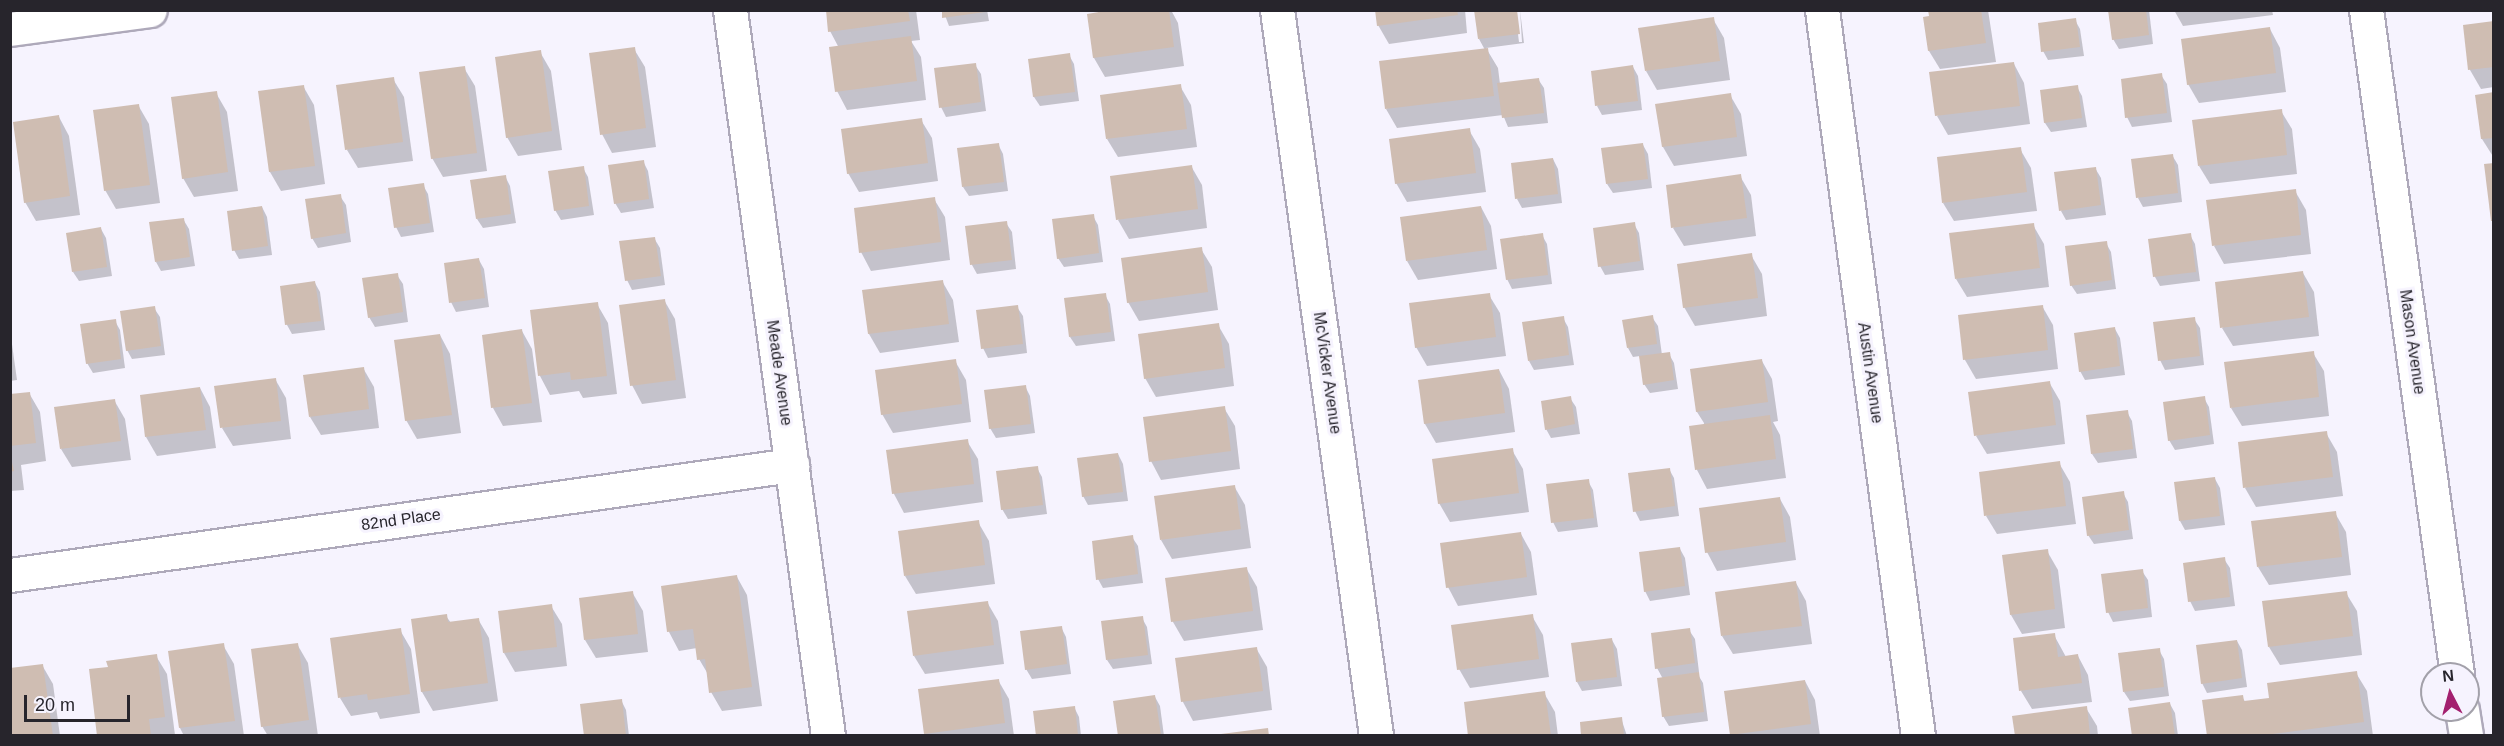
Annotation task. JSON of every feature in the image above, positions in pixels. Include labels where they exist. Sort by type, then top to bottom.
[{"type":"street","points":[[10,29],[150,10]]},
{"type":"street","name":"Meade Avenue","points":[[730,10],[828,735]]},
{"type":"street","name":"McVicker Avenue","points":[[1277,10],[1376,735]]},
{"type":"street","name":"Austin Avenue","points":[[1822,10],[1918,735]]},
{"type":"street","name":"Mason Avenue","points":[[2366,10],[2455,662]]},
{"type":"street","name":"82nd Place","points":[[10,575],[792,465]]},
{"type":"building","points":[[826,10],[908,10],[910,21],[828,32]]},
{"type":"building","points":[[942,10],[985,10],[985,12],[942,18]]},
{"type":"building","points":[[1111,10],[1169,10],[1174,47],[1093,58],[1087,14]]},
{"type":"building","points":[[1375,10],[1457,10],[1458,15],[1377,26]]},
{"type":"building","points":[[1474,10],[1517,10],[1520,34],[1478,39]]},
{"type":"building","points":[[1928,10],[1981,10],[1986,43],[1928,51],[1923,17],[1929,16]]},
{"type":"building","points":[[2108,10],[2146,10],[2149,35],[2112,40]]},
{"type":"building","points":[[1714,17],[1720,61],[1645,71],[1638,28]]},
{"type":"building","points":[[2076,18],[2080,47],[2041,52],[2038,23]]},
{"type":"building","points":[[2494,21],[2494,67],[2468,70],[2463,25]]},
{"type":"building","points":[[2270,27],[2276,73],[2187,85],[2181,39]]},
{"type":"building","points":[[911,36],[917,81],[835,92],[829,47]]},
{"type":"building","points":[[635,47],[646,128],[600,135],[589,53]]},
{"type":"building","points":[[1488,48],[1494,96],[1385,109],[1379,61]]},
{"type":"building","points":[[541,50],[552,131],[506,138],[495,57]]},
{"type":"building","points":[[1070,53],[1075,92],[1033,97],[1028,59]]},
{"type":"building","points":[[2014,62],[2020,106],[1935,116],[1929,72]]},
{"type":"building","points":[[976,63],[981,102],[939,108],[934,68]]},
{"type":"building","points":[[1633,65],[1638,101],[1595,106],[1591,71]]},
{"type":"building","points":[[465,66],[477,153],[431,159],[419,72]]},
{"type":"building","points":[[2162,73],[2167,113],[2125,118],[2121,79]]},
{"type":"building","points":[[394,77],[403,142],[345,150],[336,85]]},
{"type":"building","points":[[1539,78],[1544,113],[1502,118],[1497,83]]},
{"type":"building","points":[[1181,84],[1187,129],[1106,139],[1100,95]]},
{"type":"building","points":[[304,85],[315,166],[269,172],[258,91]]},
{"type":"building","points":[[2078,85],[2082,118],[2044,123],[2040,90]]},
{"type":"building","points":[[217,91],[228,172],[182,179],[171,97]]},
{"type":"building","points":[[2494,92],[2494,138],[2481,139],[2475,95]]},
{"type":"building","points":[[1731,93],[1737,137],[1662,147],[1655,104]]},
{"type":"building","points":[[139,104],[150,185],[104,191],[93,110]]},
{"type":"building","points":[[2282,109],[2287,155],[2198,166],[2192,120]]},
{"type":"building","points":[[59,115],[70,196],[24,203],[13,122]]},
{"type":"building","points":[[922,118],[928,163],[847,174],[841,129]]},
{"type":"building","points":[[1470,128],[1476,173],[1395,184],[1389,139]]},
{"type":"building","points":[[999,143],[1004,182],[962,187],[957,148]]},
{"type":"building","points":[[1643,143],[1648,179],[1606,184],[1601,148]]},
{"type":"building","points":[[2021,147],[2027,192],[1942,203],[1937,157]]},
{"type":"building","points":[[2173,154],[2178,193],[2136,198],[2131,159]]},
{"type":"building","points":[[1553,158],[1558,194],[1515,199],[1511,163]]},
{"type":"building","points":[[644,160],[649,199],[614,204],[608,165]]},
{"type":"building","points":[[2494,163],[2494,221],[2491,221],[2484,164]]},
{"type":"building","points":[[1192,165],[1198,209],[1116,220],[1110,176]]},
{"type":"building","points":[[584,166],[589,206],[554,211],[548,171]]},
{"type":"building","points":[[2096,167],[2101,205],[2059,211],[2054,172]]},
{"type":"building","points":[[1741,174],[1747,218],[1671,228],[1666,185]]},
{"type":"building","points":[[506,175],[511,214],[476,219],[470,180]]},
{"type":"building","points":[[424,183],[430,223],[394,228],[388,188]]},
{"type":"building","points":[[2296,189],[2301,235],[2212,246],[2206,200]]},
{"type":"building","points":[[341,194],[346,233],[311,239],[305,199]]},
{"type":"building","points":[[935,197],[941,242],[859,253],[854,208]]},
{"type":"building","points":[[262,206],[268,246],[232,251],[227,211]]},
{"type":"building","points":[[1481,206],[1487,250],[1406,261],[1400,217]]},
{"type":"building","points":[[1094,214],[1099,253],[1057,259],[1052,219]]},
{"type":"building","points":[[184,218],[190,257],[155,262],[149,222]]},
{"type":"building","points":[[1007,221],[1012,260],[970,265],[965,226]]},
{"type":"building","points":[[1635,222],[1640,261],[1598,267],[1593,228]]},
{"type":"building","points":[[2034,223],[2040,268],[1955,279],[1949,233]]},
{"type":"building","points":[[101,227],[107,267],[72,272],[66,233]]},
{"type":"building","points":[[1543,233],[1548,275],[1506,280],[1500,239]]},
{"type":"building","points":[[2191,233],[2196,272],[2153,277],[2148,239]]},
{"type":"building","points":[[655,237],[661,276],[625,281],[619,241]]},
{"type":"building","points":[[2107,241],[2112,280],[2070,286],[2065,246]]},
{"type":"building","points":[[1202,247],[1208,292],[1127,303],[1121,258]]},
{"type":"building","points":[[1752,253],[1758,298],[1683,308],[1677,264]]},
{"type":"building","points":[[479,258],[485,298],[449,303],[444,263]]},
{"type":"building","points":[[2303,271],[2309,317],[2220,328],[2215,282]]},
{"type":"building","points":[[398,273],[403,312],[368,318],[362,278]]},
{"type":"building","points":[[943,280],[949,324],[868,334],[862,290]]},
{"type":"building","points":[[315,281],[321,321],[285,325],[280,286]]},
{"type":"building","points":[[1106,293],[1111,332],[1069,337],[1064,298]]},
{"type":"building","points":[[1490,293],[1496,337],[1415,348],[1409,303]]},
{"type":"building","points":[[665,299],[676,380],[630,386],[619,305]]},
{"type":"building","points":[[598,302],[607,376],[571,380],[570,372],[538,376],[530,310]]},
{"type":"building","points":[[1018,305],[1023,344],[981,349],[976,310]]},
{"type":"building","points":[[2043,305],[2048,350],[1963,360],[1958,315]]},
{"type":"building","points":[[155,306],[161,346],[126,351],[120,311]]},
{"type":"building","points":[[1653,315],[1657,344],[1627,348],[1622,320]]},
{"type":"building","points":[[1564,316],[1569,355],[1528,361],[1522,322]]},
{"type":"building","points":[[2195,317],[2200,356],[2158,361],[2153,322]]},
{"type":"building","points":[[116,319],[121,359],[86,364],[80,324]]},
{"type":"building","points":[[1219,323],[1225,368],[1144,379],[1138,334]]},
{"type":"building","points":[[2115,327],[2120,366],[2079,372],[2074,333]]},
{"type":"building","points":[[522,329],[532,403],[491,408],[482,335]]},
{"type":"building","points":[[440,334],[452,415],[405,421],[394,340]]},
{"type":"building","points":[[2314,351],[2319,397],[2230,408],[2224,362]]},
{"type":"building","points":[[1670,352],[1674,380],[1643,385],[1639,356]]},
{"type":"building","points":[[956,359],[962,404],[881,415],[875,370]]},
{"type":"building","points":[[1762,359],[1768,402],[1696,412],[1690,369]]},
{"type":"building","points":[[364,367],[369,409],[309,417],[303,375]]},
{"type":"building","points":[[1499,369],[1505,413],[1424,424],[1418,380]]},
{"type":"building","points":[[276,378],[281,421],[220,428],[214,386]]},
{"type":"building","points":[[2050,381],[2056,425],[1974,436],[1968,392]]},
{"type":"building","points":[[1026,385],[1031,424],[989,429],[984,390]]},
{"type":"building","points":[[200,387],[206,430],[145,437],[140,395]]},
{"type":"building","points":[[30,392],[36,443],[10,446],[10,394]]},
{"type":"building","points":[[1571,396],[1575,424],[1545,430],[1541,401]]},
{"type":"building","points":[[2205,396],[2210,435],[2168,441],[2163,402]]},
{"type":"building","points":[[115,399],[121,441],[60,449],[54,407]]},
{"type":"building","points":[[1225,406],[1231,451],[1149,462],[1143,417]]},
{"type":"building","points":[[2128,410],[2133,449],[2091,454],[2086,415]]},
{"type":"building","points":[[1770,415],[1776,459],[1695,470],[1689,426]]},
{"type":"building","points":[[2327,431],[2333,477],[2243,488],[2238,442]]},
{"type":"building","points":[[968,439],[974,484],[892,494],[886,450]]},
{"type":"building","points":[[1513,448],[1519,493],[1438,504],[1432,459]]},
{"type":"building","points":[[1118,453],[1123,492],[1082,497],[1077,458]]},
{"type":"building","points":[[10,454],[14,471],[10,472]]},
{"type":"building","points":[[2060,461],[2066,506],[1984,516],[1979,472]]},
{"type":"building","points":[[1038,466],[1043,505],[1001,510],[996,471]]},
{"type":"building","points":[[1670,468],[1675,506],[1633,512],[1628,473]]},
{"type":"building","points":[[2215,477],[2220,516],[2179,521],[2174,482]]},
{"type":"building","points":[[1589,479],[1594,518],[1551,523],[1546,484]]},
{"type":"building","points":[[1235,485],[1241,529],[1160,540],[1154,496]]},
{"type":"building","points":[[2124,491],[2129,530],[2087,536],[2082,497]]},
{"type":"building","points":[[1780,497],[1786,542],[1705,553],[1699,508]]},
{"type":"building","points":[[2336,511],[2342,557],[2257,567],[2251,521]]},
{"type":"building","points":[[979,520],[985,565],[904,576],[898,531]]},
{"type":"building","points":[[1521,532],[1527,577],[1446,588],[1440,543]]},
{"type":"building","points":[[1133,535],[1138,574],[1096,580],[1092,541]]},
{"type":"building","points":[[1680,547],[1685,586],[1644,592],[1639,552]]},
{"type":"building","points":[[2048,549],[2055,609],[2010,615],[2002,555]]},
{"type":"building","points":[[2225,557],[2230,597],[2188,602],[2183,563]]},
{"type":"building","points":[[1247,567],[1253,611],[1171,622],[1165,578]]},
{"type":"building","points":[[2143,569],[2148,608],[2106,613],[2101,574]]},
{"type":"building","points":[[737,575],[752,687],[709,693],[705,659],[697,660],[693,629],[667,632],[661,586]]},
{"type":"building","points":[[1796,581],[1802,626],[1721,636],[1715,592]]},
{"type":"building","points":[[633,591],[638,634],[584,640],[579,598]]},
{"type":"building","points":[[2347,591],[2353,636],[2268,647],[2262,601]]},
{"type":"building","points":[[988,601],[994,645],[913,656],[907,611]]},
{"type":"building","points":[[552,604],[557,647],[503,653],[498,611]]},
{"type":"building","points":[[447,614],[448,622],[479,618],[488,683],[421,692],[411,619]]},
{"type":"building","points":[[1533,614],[1539,659],[1457,670],[1451,625]]},
{"type":"building","points":[[1143,616],[1148,655],[1106,660],[1101,621]]},
{"type":"building","points":[[1062,626],[1067,664],[1025,670],[1020,631]]},
{"type":"building","points":[[401,628],[410,694],[368,700],[367,694],[338,698],[330,638]]},
{"type":"building","points":[[1690,628],[1695,663],[1655,669],[1651,633]]},
{"type":"building","points":[[2055,633],[2058,657],[2078,654],[2082,683],[2019,691],[2013,638]]},
{"type":"building","points":[[1612,638],[1617,677],[1576,682],[1571,643]]},
{"type":"building","points":[[2237,640],[2242,678],[2201,684],[2196,645]]},
{"type":"building","points":[[224,643],[235,721],[179,728],[168,651]]},
{"type":"building","points":[[298,643],[309,720],[261,727],[251,649]]},
{"type":"building","points":[[1257,647],[1263,691],[1181,702],[1175,658]]},
{"type":"building","points":[[2160,648],[2164,687],[2123,692],[2118,653]]},
{"type":"building","points":[[157,654],[165,717],[149,719],[151,736],[97,736],[89,669],[108,667],[106,661]]},
{"type":"building","points":[[43,664],[53,736],[10,736],[10,668]]},
{"type":"building","points":[[2357,671],[2364,722],[2258,736],[2207,736],[2202,700],[2243,695],[2244,701],[2269,698],[2267,683]]},
{"type":"building","points":[[1699,672],[1704,712],[1662,717],[1657,678]]},
{"type":"building","points":[[999,679],[1005,723],[924,734],[918,689]]},
{"type":"building","points":[[1805,680],[1811,724],[1730,735],[1724,691]]},
{"type":"building","points":[[1545,691],[1551,736],[1468,736],[1464,702]]},
{"type":"building","points":[[1155,695],[1161,735],[1118,736],[1113,701]]},
{"type":"building","points":[[622,699],[626,736],[584,736],[580,704]]},
{"type":"building","points":[[2170,702],[2175,736],[2132,736],[2128,708]]},
{"type":"building","points":[[1075,706],[1078,736],[1036,736],[1033,711]]},
{"type":"building","points":[[2087,706],[2090,736],[2015,736],[2012,716]]},
{"type":"building","points":[[1622,717],[1624,736],[1581,736],[1580,722]]},
{"type":"building","points":[[1268,728],[1269,736],[1221,736],[1221,734]]}]
